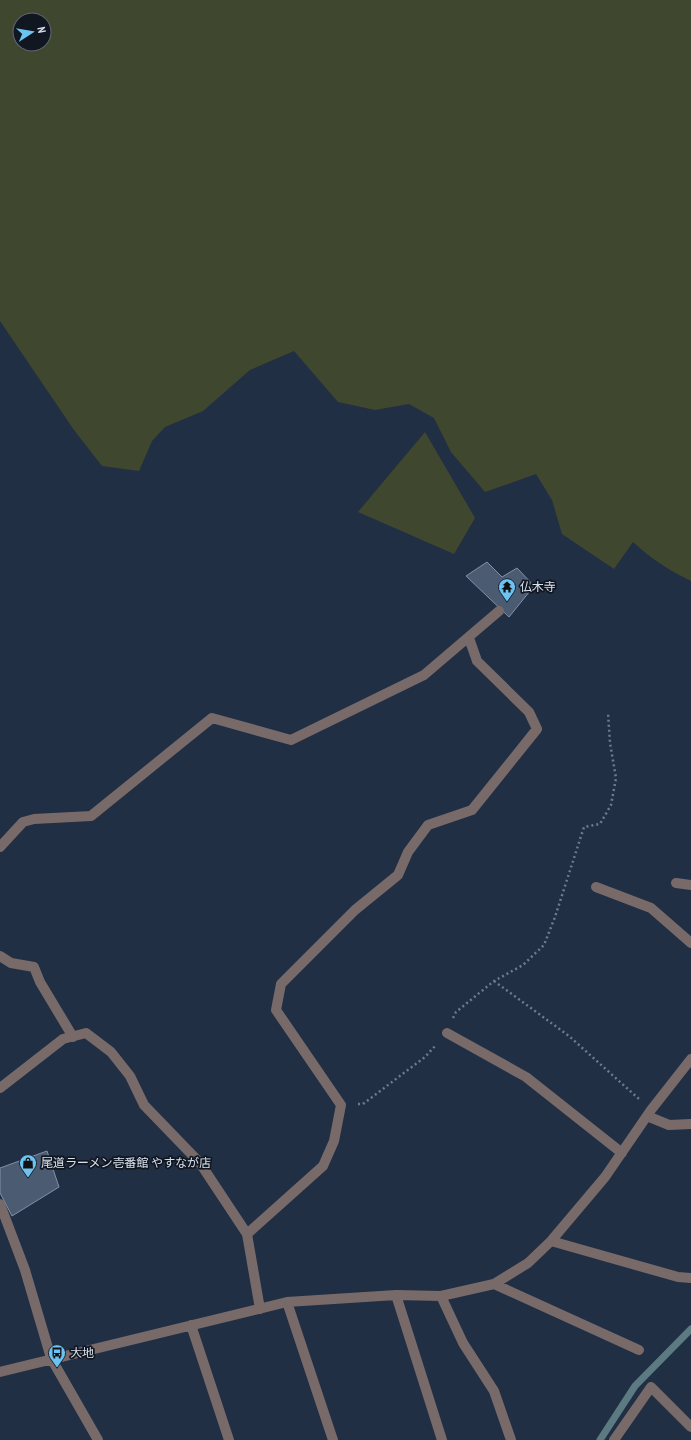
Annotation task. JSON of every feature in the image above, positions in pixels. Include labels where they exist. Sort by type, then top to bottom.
[{"type":"street","points":[[0,848],[23,822],[34,819],[91,816],[212,718],[291,740],[424,675],[499,611]]},
{"type":"street","points":[[247,1234],[323,1166],[334,1141],[341,1105],[276,1010],[281,984],[355,910],[398,875],[408,852],[428,825],[472,810],[537,729],[529,712],[477,660],[469,638]]},
{"type":"street","points":[[676,883],[691,885]]},
{"type":"street","points":[[596,887],[651,908],[691,943]]},
{"type":"street","points":[[0,956],[11,963],[34,967],[40,982],[72,1037]]},
{"type":"street","points":[[0,1088],[63,1039],[86,1033],[111,1052],[130,1076],[144,1105],[200,1163],[247,1234],[260,1309]]},
{"type":"street","points":[[446,1033],[526,1077],[622,1153]]},
{"type":"street","points":[[0,1372],[52,1358],[287,1302],[396,1296],[441,1296],[494,1284],[528,1263],[551,1241],[605,1177],[649,1113],[691,1059]]},
{"type":"street","points":[[649,1113],[669,1125],[691,1124]]},
{"type":"street","points":[[0,1204],[25,1270],[52,1358],[98,1440]]},
{"type":"street","points":[[551,1241],[678,1277],[691,1278]]},
{"type":"street","points":[[494,1284],[639,1350]]},
{"type":"street","points":[[396,1296],[442,1440]]},
{"type":"street","points":[[441,1296],[464,1343],[494,1391],[511,1440]]},
{"type":"street","points":[[287,1302],[333,1440]]},
{"type":"street","points":[[191,1325],[229,1440]]},
{"type":"street","points":[[614,1440],[651,1387],[691,1427]]},
{"type":"path","points":[[341,1105],[363,1104],[425,1057],[446,1033],[456,1012],[494,981],[523,965],[544,945],[556,917],[568,872],[584,827],[600,824],[611,805],[616,778],[610,743],[608,713]]},
{"type":"path","points":[[494,981],[569,1036],[649,1113]]},
{"type":"green space","points":[[0,0],[691,0],[691,581],[660,564],[633,542],[614,569],[562,534],[552,500],[536,474],[485,492],[451,452],[434,418],[409,404],[375,410],[338,402],[294,351],[250,370],[203,411],[165,427],[152,441],[139,471],[102,466],[74,430],[0,321]]},
{"type":"green space","points":[[425,432],[475,518],[454,554],[358,512]]},
{"type":"building","name":"仏木寺","points":[[487,562],[502,577],[517,568],[534,586],[509,617],[466,576]]},
{"type":"building","name":"尾道ラーメン壱番館 やすなが店","points":[[47,1151],[59,1187],[12,1216],[0,1193],[0,1168]]},
{"type":"waterway","points":[[600,1440],[635,1386],[691,1329]]},
{"type":"place","name":"仏木寺","points":[[507,602]]},
{"type":"place","name":"尾道ラーメン壱番館 やすなが店","points":[[28,1178]]},
{"type":"place","name":"大地","points":[[57,1368]]}]
